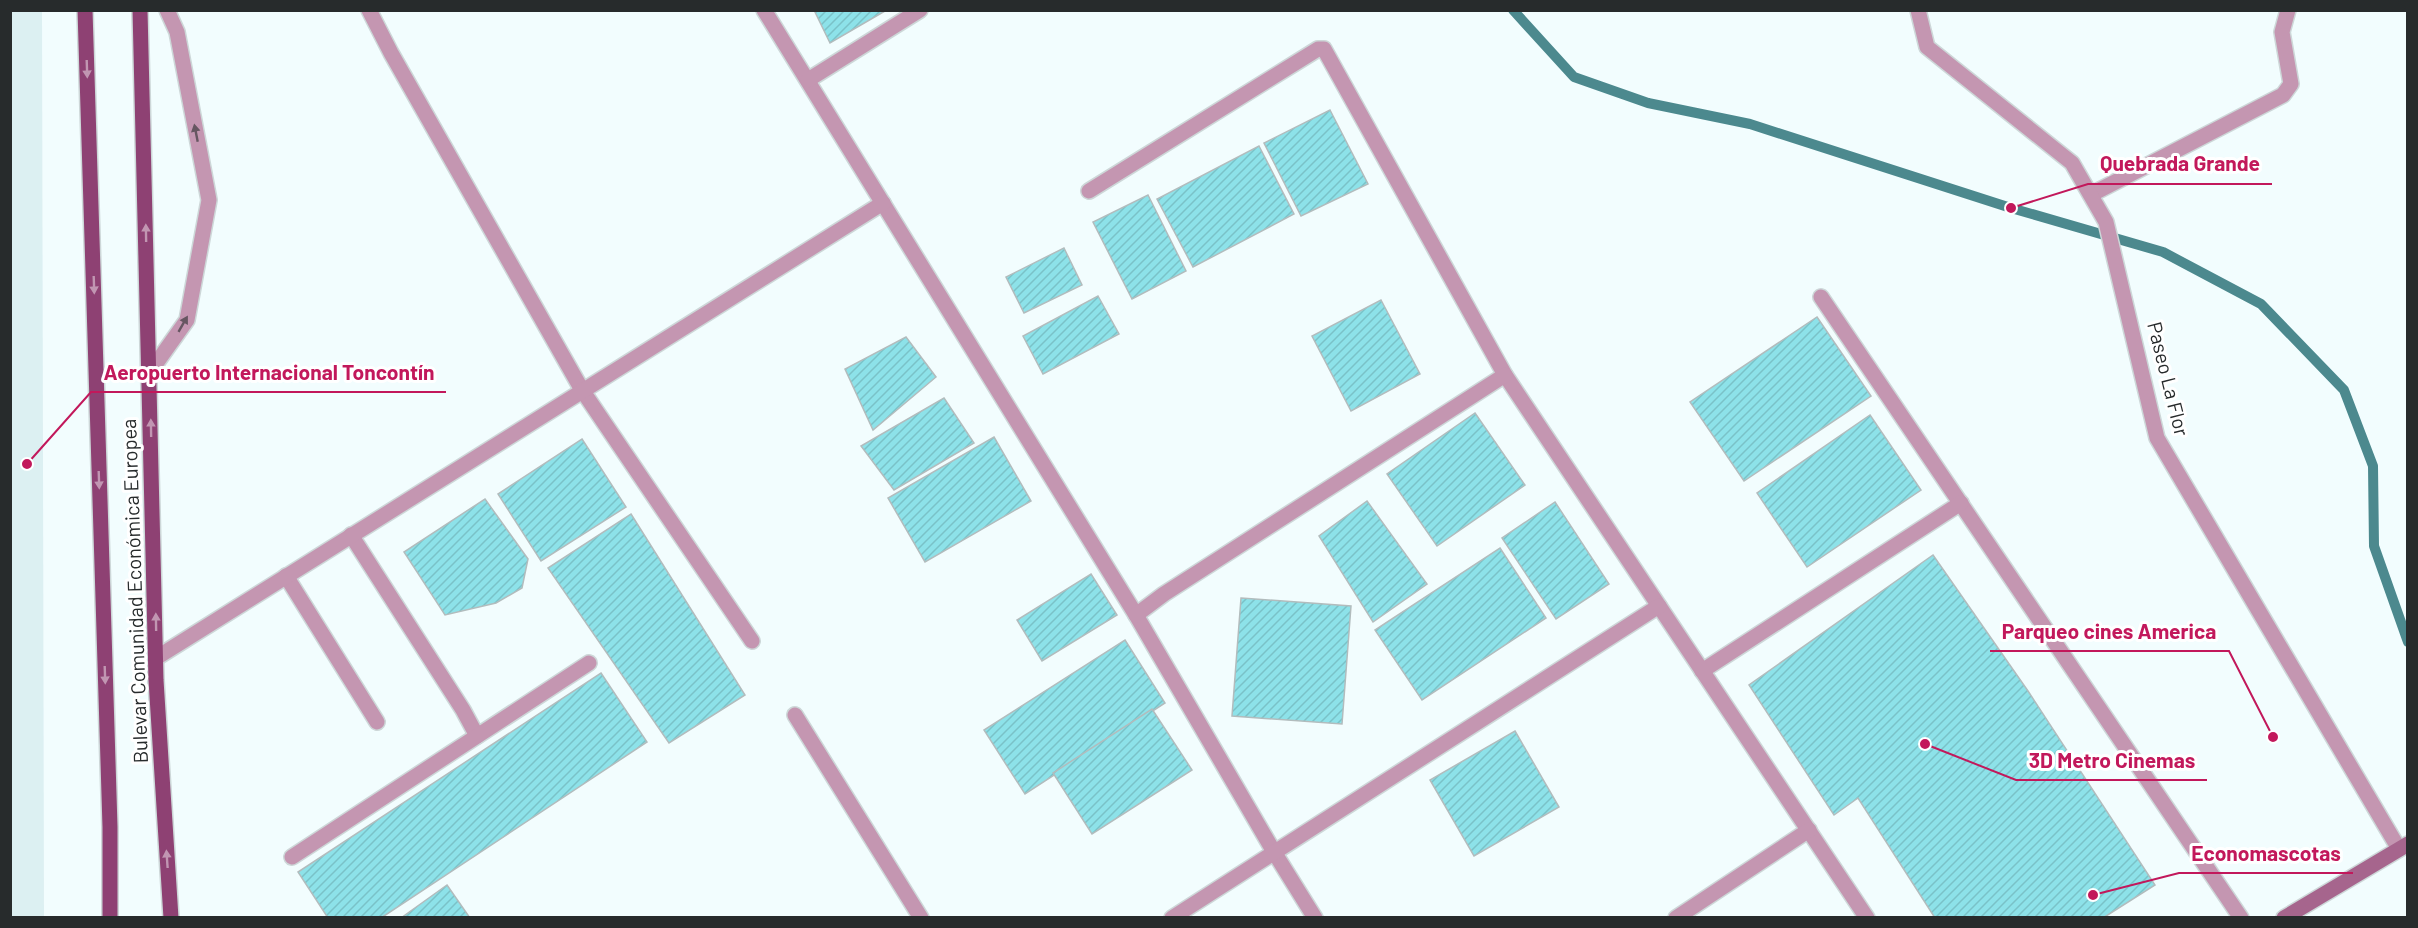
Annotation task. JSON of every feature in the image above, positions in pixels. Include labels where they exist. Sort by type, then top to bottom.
[{"type":"main road","name":"Bulevar Comunidad Económica Europea","points":[[85,10],[110,815],[110,918]]},
{"type":"main road","name":"Bulevar Comunidad Económica Europea","points":[[140,10],[156,680],[171,918]]},
{"type":"main road","points":[[2284,918],[2403,847]]},
{"type":"street","points":[[150,372],[187,320],[209,200],[177,32],[167,10]]},
{"type":"street","points":[[369,10],[391,53],[582,390],[752,641]]},
{"type":"street","points":[[764,10],[1136,615],[1315,918]]},
{"type":"street","points":[[808,80],[920,10]]},
{"type":"street","name":"Paseo La Flor","points":[[1918,10],[1927,48],[2072,163],[2092,194],[2106,222],[2157,438],[2403,847]]},
{"type":"street","points":[[2092,194],[2283,95],[2290,84],[2282,32],[2288,10]]},
{"type":"street","points":[[1089,191],[1318,49],[1324,49],[1505,375],[1867,918]]},
{"type":"street","points":[[156,658],[883,203]]},
{"type":"street","points":[[1821,297],[2241,918]]},
{"type":"street","points":[[1136,615],[1164,594],[1505,375]]},
{"type":"street","points":[[1702,671],[1960,503]]},
{"type":"street","points":[[351,535],[463,710],[477,736]]},
{"type":"street","points":[[286,576],[377,722]]},
{"type":"street","points":[[1172,918],[1659,606]]},
{"type":"street","points":[[292,857],[589,663]]},
{"type":"street","points":[[795,715],[921,918]]},
{"type":"street","points":[[1676,918],[1809,830]]},
{"type":"shaded area","points":[[10,11],[42,11],[44,918],[10,917]]},
{"type":"building","points":[[814,10],[885,10],[885,11],[830,43]]},
{"type":"building","points":[[1330,110],[1368,184],[1301,216],[1264,143]]},
{"type":"building","points":[[1259,146],[1294,214],[1193,267],[1157,199]]},
{"type":"building","points":[[1148,195],[1186,271],[1132,299],[1093,222]]},
{"type":"building","points":[[1064,248],[1082,285],[1024,313],[1006,277]]},
{"type":"building","points":[[1098,296],[1119,334],[1043,374],[1023,336]]},
{"type":"building","points":[[1381,300],[1420,374],[1351,411],[1312,336]]},
{"type":"building","points":[[1817,317],[1871,396],[1744,481],[1690,402]]},
{"type":"building","points":[[906,337],[936,377],[873,430],[845,369]]},
{"type":"building","points":[[944,398],[974,443],[894,490],[861,446]]},
{"type":"building","points":[[1475,413],[1525,485],[1437,546],[1387,474]]},
{"type":"building","points":[[1870,415],[1921,490],[1807,567],[1757,493]]},
{"type":"building","points":[[994,437],[1031,501],[925,562],[888,498]]},
{"type":"building","points":[[582,439],[626,507],[541,561],[498,494]]},
{"type":"building","points":[[485,499],[528,559],[522,588],[496,603],[445,615],[404,552]]},
{"type":"building","points":[[1367,501],[1427,584],[1373,622],[1319,536]]},
{"type":"building","points":[[1555,502],[1609,584],[1556,619],[1502,538]]},
{"type":"building","points":[[631,514],[745,695],[669,743],[548,568]]},
{"type":"building","points":[[1500,548],[1546,618],[1422,700],[1375,630]]},
{"type":"building","points":[[1933,555],[2028,691],[2155,885],[2103,918],[1935,918],[1858,798],[1834,815],[1749,685]]},
{"type":"building","points":[[1091,574],[1117,615],[1042,661],[1017,620]]},
{"type":"building","points":[[1241,598],[1351,606],[1342,724],[1232,716]]},
{"type":"building","points":[[1125,640],[1165,703],[1025,794],[984,730]]},
{"type":"building","points":[[601,673],[647,742],[381,918],[328,918],[298,872]]},
{"type":"building","points":[[1152,709],[1192,770],[1092,834],[1053,773]]},
{"type":"building","points":[[1515,731],[1559,807],[1474,856],[1430,780]]},
{"type":"building","points":[[447,885],[470,918],[401,918]]},
{"type":"waterway","points":[[1513,10],[1574,77],[1648,103],[1750,124],[2011,208],[2163,252],[2261,304],[2344,390],[2373,466],[2374,546],[2408,642]]},
{"type":"place","name":"Quebrada Grande","points":[[2011,208]]},
{"type":"place","name":"Aeropuerto Internacional Toncontín","points":[[27,464]]},
{"type":"place","name":"Parqueo cines America","points":[[2273,737]]},
{"type":"place","name":"3D Metro Cinemas","points":[[1925,744]]},
{"type":"place","name":"Economascotas","points":[[2093,895]]}]
